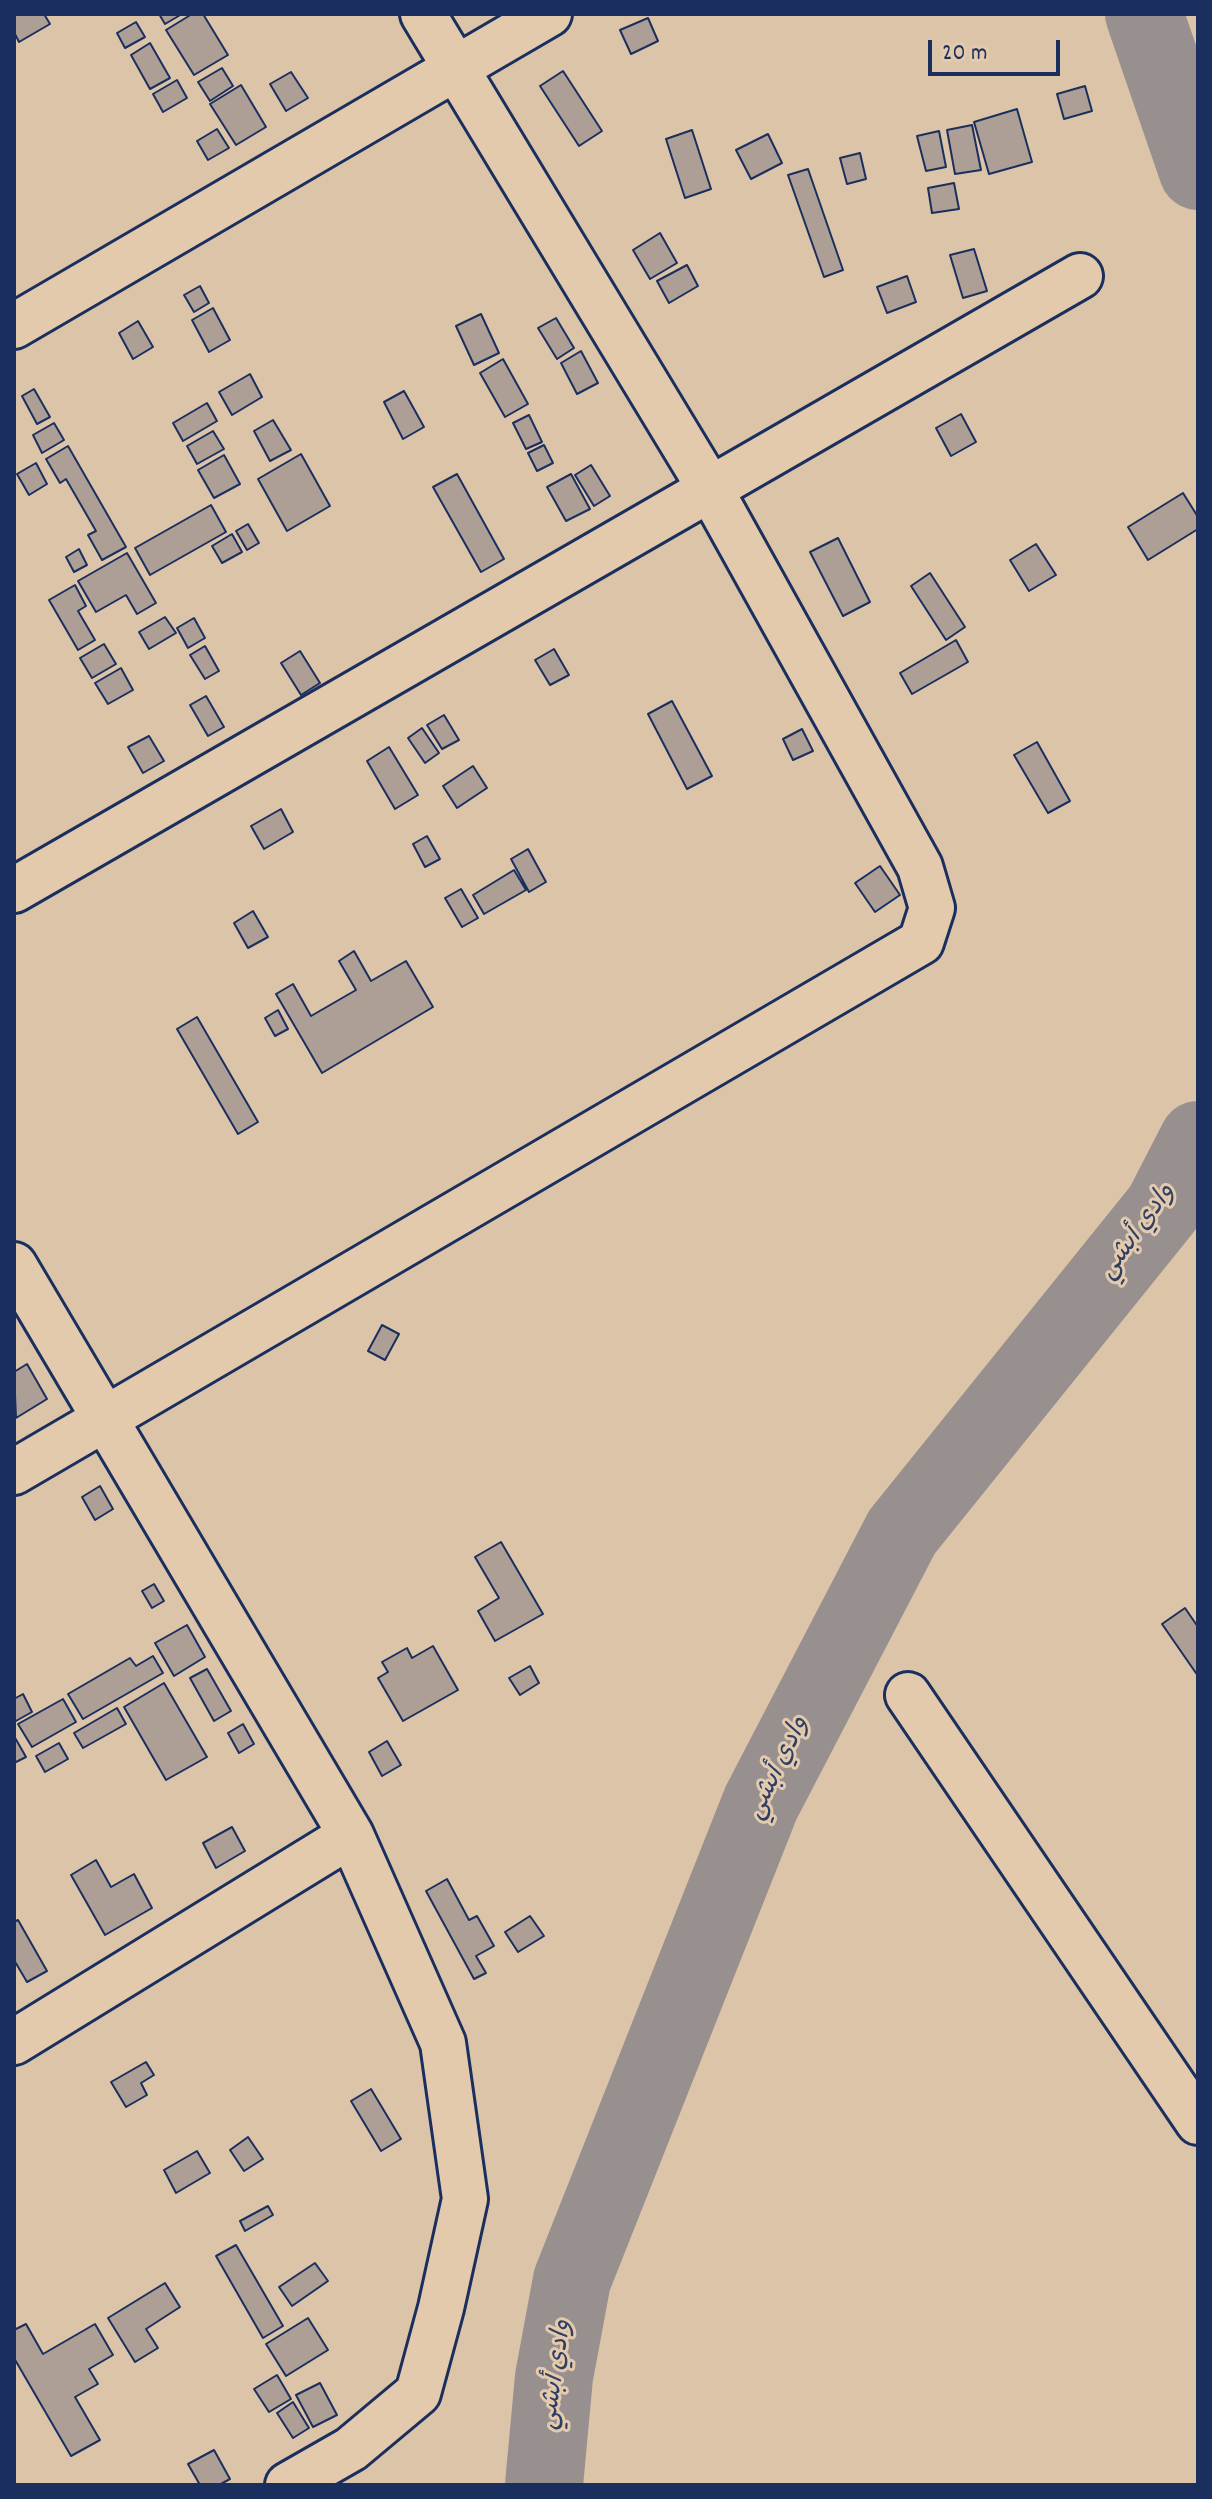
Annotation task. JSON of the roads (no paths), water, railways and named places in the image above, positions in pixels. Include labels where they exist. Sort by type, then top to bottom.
[{"type":"street","points":[[14,1472],[921,942],[932,908],[920,867],[709,487],[423,14]]},
{"type":"street","points":[[14,326],[549,14]]},
{"type":"street","points":[[14,890],[1080,276]]},
{"type":"street","points":[[14,1265],[102,1420],[351,1835],[443,2043],[465,2199],[418,2393],[351,2449],[288,2485]]},
{"type":"street","points":[[908,1695],[1198,2122]]},
{"type":"street","points":[[14,2042],[351,1835]]},
{"type":"waterway","name":"وادي أبشي","points":[[1144,14],[1198,171]]},
{"type":"waterway","name":"وادي أبشي","points":[[544,2485],[554,2377],[572,2280],[761,1803],[902,1532],[1163,1208],[1198,1140]]}]
